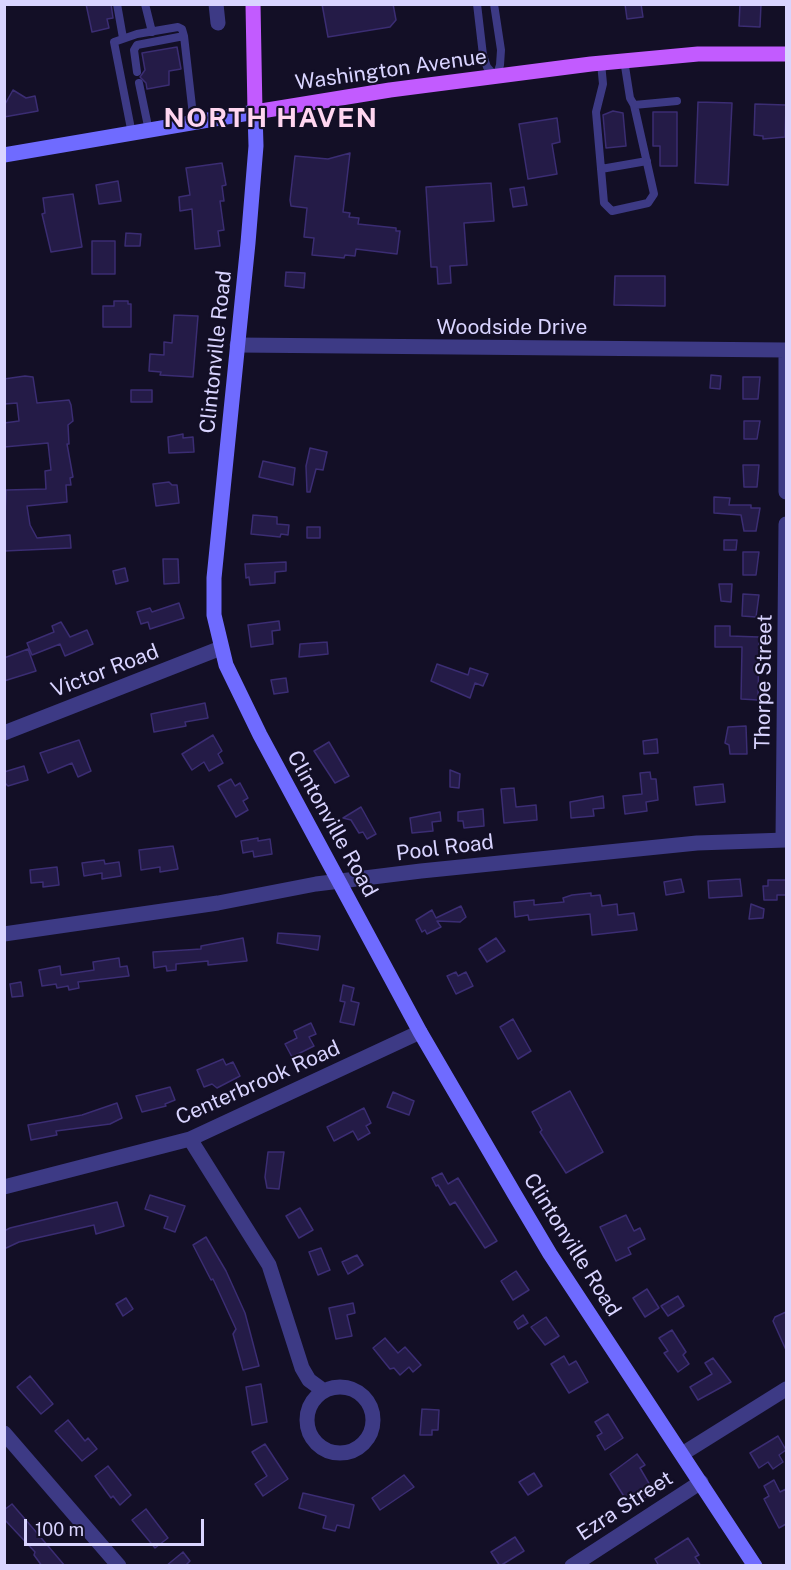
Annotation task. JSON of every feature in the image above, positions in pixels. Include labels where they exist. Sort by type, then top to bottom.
[{"type":"main road","name":"Clintonville Road","points":[[254,4],[255,156],[214,578],[214,615],[221,648],[240,697],[420,1032],[550,1254],[755,1566]]},
{"type":"main road","name":"Washington Avenue","points":[[4,154],[255,112],[624,60],[698,54],[786,54]]},
{"type":"street","points":[[216,4],[218,23]]},
{"type":"street","name":"Woodside Drive","points":[[237,345],[786,350]]},
{"type":"street","points":[[786,350],[786,492]]},
{"type":"street","name":"Thorpe Street","points":[[785,840],[786,524]]},
{"type":"street","name":"Victor Road","points":[[4,733],[221,648]]},
{"type":"street","name":"Pool Road","points":[[4,934],[218,903],[339,881],[697,843],[785,840]]},
{"type":"street","name":"Centerbrook Road","points":[[4,1186],[190,1139],[420,1032]]},
{"type":"street","points":[[190,1139],[269,1265],[302,1368],[309,1380],[324,1391],[344,1387],[354,1390],[369,1405],[373,1425],[364,1444],[355,1450],[345,1454],[328,1452],[321,1448],[310,1435],[307,1427],[308,1410],[324,1391]]},
{"type":"street","points":[[682,1454],[786,1389]]},
{"type":"street","points":[[4,1433],[119,1566]]},
{"type":"street","name":"Ezra Street","points":[[572,1566],[701,1482]]},
{"type":"lane","points":[[117,4],[123,38]]},
{"type":"lane","points":[[145,4],[152,32]]},
{"type":"lane","points":[[477,4],[483,55],[487,67],[496,77],[501,50],[494,4]]},
{"type":"lane","points":[[132,134],[114,42],[123,38],[178,27],[182,29],[184,36],[194,124]]},
{"type":"lane","points":[[137,72],[134,50],[137,45],[184,36]]},
{"type":"lane","points":[[601,63],[603,84],[596,112],[604,203],[612,212],[651,200],[654,194],[634,105],[630,98],[624,60]]},
{"type":"lane","points":[[139,83],[148,131]]},
{"type":"lane","points":[[634,105],[677,101]]},
{"type":"lane","points":[[601,169],[647,161]]},
{"type":"building","points":[[86,4],[111,4],[113,18],[107,19],[109,28],[92,32]]},
{"type":"building","points":[[322,4],[393,4],[396,20],[390,27],[328,37]]},
{"type":"building","points":[[625,4],[641,4],[643,17],[627,19]]},
{"type":"building","points":[[740,4],[761,4],[760,27],[739,26]]},
{"type":"building","points":[[177,47],[181,69],[169,71],[169,85],[147,89],[146,83],[140,77],[145,70],[142,53]]},
{"type":"building","points":[[13,90],[26,98],[35,96],[38,111],[4,117],[4,106]]},
{"type":"building","points":[[698,102],[732,103],[728,185],[695,183]]},
{"type":"building","points":[[755,104],[786,105],[785,137],[763,139],[763,136],[754,135]]},
{"type":"building","points":[[613,111],[623,113],[626,146],[606,148],[603,115]]},
{"type":"building","points":[[653,112],[677,112],[677,166],[660,166],[660,146],[653,146]]},
{"type":"building","points":[[557,118],[560,142],[552,144],[557,174],[528,179],[519,124]]},
{"type":"building","points":[[350,153],[343,212],[350,213],[349,217],[359,218],[358,224],[396,228],[396,231],[400,231],[397,254],[356,249],[355,256],[345,255],[344,258],[312,255],[314,238],[304,237],[307,208],[291,206],[295,156],[328,159]]},
{"type":"building","points":[[222,163],[226,185],[222,186],[224,201],[220,201],[224,230],[218,231],[220,246],[195,249],[192,209],[180,211],[179,197],[190,195],[186,168]]},
{"type":"building","points":[[118,181],[121,201],[99,204],[96,185]]},
{"type":"building","points":[[491,183],[494,221],[464,223],[467,265],[450,266],[451,283],[438,284],[437,267],[431,267],[426,187]]},
{"type":"building","points":[[524,187],[527,205],[513,207],[510,189]]},
{"type":"building","points":[[73,194],[82,247],[51,252],[42,214],[45,213],[43,198]]},
{"type":"building","points":[[126,233],[141,234],[140,246],[125,246]]},
{"type":"building","points":[[92,241],[115,241],[115,274],[92,274]]},
{"type":"building","points":[[286,272],[305,273],[304,288],[285,286]]},
{"type":"building","points":[[615,276],[665,276],[665,306],[614,305]]},
{"type":"building","points":[[114,301],[128,301],[128,304],[131,304],[131,327],[103,327],[103,306],[114,306]]},
{"type":"building","points":[[174,315],[198,316],[193,377],[160,375],[161,372],[149,371],[150,354],[164,355],[164,342],[172,343]]},
{"type":"building","points":[[711,375],[721,376],[720,389],[710,388]]},
{"type":"building","points":[[33,377],[37,403],[69,400],[71,405],[73,421],[68,425],[69,444],[67,444],[73,477],[70,478],[71,485],[66,485],[67,502],[27,506],[30,525],[37,538],[70,535],[71,548],[4,551],[6,490],[46,489],[45,471],[51,470],[48,443],[4,447],[4,423],[19,421],[17,403],[4,404],[4,379]]},
{"type":"building","points":[[743,377],[760,377],[758,399],[743,399]]},
{"type":"building","points":[[131,390],[152,390],[152,402],[131,402]]},
{"type":"building","points":[[744,421],[760,421],[757,439],[744,439]]},
{"type":"building","points":[[183,434],[183,438],[193,437],[194,452],[169,453],[168,437]]},
{"type":"building","points":[[310,448],[327,452],[323,470],[316,469],[310,492],[307,492],[306,466]]},
{"type":"building","points":[[263,461],[295,468],[293,485],[259,477]]},
{"type":"building","points":[[743,465],[759,465],[757,487],[744,487]]},
{"type":"building","points":[[169,482],[177,485],[179,503],[156,506],[153,484]]},
{"type":"building","points":[[714,497],[730,498],[729,505],[751,505],[751,508],[760,508],[756,531],[744,531],[741,515],[714,513]]},
{"type":"building","points":[[253,515],[277,517],[277,524],[289,525],[288,535],[281,534],[280,537],[251,534]]},
{"type":"building","points":[[307,527],[320,527],[320,538],[307,538]]},
{"type":"building","points":[[724,540],[737,540],[736,550],[724,550]]},
{"type":"building","points":[[743,552],[759,552],[756,575],[743,575]]},
{"type":"building","points":[[163,559],[178,559],[179,583],[164,584]]},
{"type":"building","points":[[286,562],[286,571],[275,572],[275,583],[250,585],[249,577],[246,578],[245,564]]},
{"type":"building","points":[[125,568],[128,581],[116,584],[113,571]]},
{"type":"building","points":[[719,584],[732,584],[731,602],[721,601]]},
{"type":"building","points":[[743,594],[759,595],[756,617],[742,616]]},
{"type":"building","points":[[179,603],[184,618],[150,629],[148,622],[141,624],[137,612],[150,608],[152,612]]},
{"type":"building","points":[[279,621],[280,630],[272,631],[273,644],[251,647],[248,625]]},
{"type":"building","points":[[61,622],[70,637],[87,630],[93,644],[65,656],[60,644],[32,655],[27,643],[54,632],[52,626]]},
{"type":"building","points":[[715,626],[730,626],[730,636],[759,637],[758,700],[741,699],[742,647],[715,647]]},
{"type":"building","points":[[327,642],[328,654],[299,657],[300,644]]},
{"type":"building","points":[[28,649],[36,671],[4,681],[4,658]]},
{"type":"building","points":[[437,664],[468,675],[470,668],[488,674],[483,686],[475,683],[470,698],[431,681]]},
{"type":"building","points":[[286,678],[288,692],[274,694],[271,680]]},
{"type":"building","points":[[205,703],[208,718],[185,722],[186,726],[154,732],[151,714]]},
{"type":"building","points":[[746,726],[747,754],[730,754],[729,745],[725,743],[728,727]]},
{"type":"building","points":[[213,735],[222,751],[218,754],[223,763],[209,771],[204,762],[192,770],[182,754]]},
{"type":"building","points":[[657,739],[658,753],[644,754],[643,741]]},
{"type":"building","points":[[79,740],[91,771],[78,777],[72,763],[48,773],[40,753]]},
{"type":"building","points":[[329,742],[349,776],[335,783],[314,751]]},
{"type":"building","points":[[24,766],[28,780],[8,786],[4,782],[4,772]]},
{"type":"building","points":[[450,770],[460,774],[459,788],[450,787]]},
{"type":"building","points":[[650,772],[651,779],[656,779],[658,800],[646,802],[647,811],[625,814],[623,796],[642,794],[640,773]]},
{"type":"building","points":[[231,779],[235,786],[240,783],[248,798],[243,801],[248,810],[236,817],[218,786]]},
{"type":"building","points":[[723,784],[725,802],[696,805],[694,787]]},
{"type":"building","points":[[514,788],[516,807],[536,805],[537,820],[504,823],[501,789]]},
{"type":"building","points":[[603,796],[604,808],[593,809],[594,816],[571,818],[570,802]]},
{"type":"building","points":[[361,807],[376,834],[367,839],[363,832],[359,833],[351,820],[343,818]]},
{"type":"building","points":[[483,809],[484,826],[464,828],[463,821],[458,821],[458,812]]},
{"type":"building","points":[[440,812],[441,821],[432,822],[433,831],[412,833],[410,818]]},
{"type":"building","points":[[258,838],[258,841],[270,839],[272,854],[254,857],[253,851],[243,853],[241,841]]},
{"type":"building","points":[[173,846],[178,869],[160,872],[160,867],[141,870],[139,850]]},
{"type":"building","points":[[104,860],[105,864],[119,862],[121,876],[102,879],[102,873],[84,876],[82,863]]},
{"type":"building","points":[[57,867],[59,885],[43,887],[43,882],[31,883],[30,870]]},
{"type":"building","points":[[681,879],[684,892],[666,895],[664,882]]},
{"type":"building","points":[[740,879],[742,896],[709,898],[708,881]]},
{"type":"building","points":[[768,880],[786,880],[786,895],[777,895],[777,900],[764,900],[763,886],[768,886]]},
{"type":"building","points":[[591,893],[591,896],[600,895],[602,906],[617,904],[618,915],[634,913],[637,930],[592,935],[590,914],[529,920],[528,915],[515,917],[514,902],[534,900],[534,905],[564,902],[563,898],[572,895]]},
{"type":"building","points":[[751,904],[764,909],[763,918],[749,919]]},
{"type":"building","points":[[461,906],[466,917],[460,922],[437,921],[441,927],[427,934],[425,930],[422,932],[416,920],[432,910],[436,918]]},
{"type":"building","points":[[278,933],[320,936],[318,950],[277,943]]},
{"type":"building","points":[[243,938],[247,961],[208,965],[208,961],[176,964],[176,970],[167,971],[166,966],[154,968],[153,952],[201,949],[201,946]]},
{"type":"building","points":[[496,938],[505,951],[487,962],[479,949]]},
{"type":"building","points":[[119,958],[120,967],[127,966],[129,976],[78,982],[79,988],[69,990],[68,986],[57,988],[56,984],[42,986],[39,970],[60,966],[61,975],[94,970],[93,962]]},
{"type":"building","points":[[456,972],[458,976],[466,972],[473,986],[456,994],[447,976]]},
{"type":"building","points":[[21,982],[23,996],[12,997],[10,984]]},
{"type":"building","points":[[343,985],[354,988],[351,1001],[359,1003],[354,1025],[340,1022],[345,1002],[340,1001]]},
{"type":"building","points":[[513,1019],[531,1051],[518,1059],[500,1027]]},
{"type":"building","points":[[311,1023],[316,1034],[309,1037],[314,1046],[292,1057],[285,1044],[297,1038],[294,1031]]},
{"type":"building","points":[[223,1059],[226,1065],[233,1062],[240,1076],[217,1088],[212,1084],[204,1087],[197,1070]]},
{"type":"building","points":[[170,1087],[175,1100],[165,1104],[166,1106],[142,1112],[136,1096]]},
{"type":"building","points":[[570,1091],[603,1152],[566,1173],[540,1132],[542,1130],[532,1112]]},
{"type":"building","points":[[393,1092],[414,1101],[409,1115],[387,1107]]},
{"type":"building","points":[[117,1103],[122,1118],[110,1124],[56,1131],[57,1135],[31,1140],[28,1125],[82,1115]]},
{"type":"building","points":[[364,1108],[371,1123],[366,1126],[370,1133],[358,1140],[353,1131],[334,1141],[327,1127]]},
{"type":"building","points":[[268,1152],[284,1152],[279,1189],[267,1188],[265,1177]]},
{"type":"building","points":[[442,1173],[448,1184],[458,1178],[497,1241],[485,1248],[455,1202],[450,1205],[432,1178]]},
{"type":"building","points":[[150,1195],[185,1206],[175,1232],[164,1228],[168,1217],[145,1209]]},
{"type":"building","points":[[117,1202],[124,1226],[96,1234],[94,1225],[19,1242],[4,1249],[4,1231],[10,1228]]},
{"type":"building","points":[[300,1208],[313,1230],[299,1238],[286,1216]]},
{"type":"building","points":[[626,1215],[634,1231],[640,1228],[645,1239],[628,1248],[631,1254],[616,1261],[600,1227]]},
{"type":"building","points":[[206,1237],[226,1271],[245,1313],[259,1366],[243,1370],[233,1334],[236,1329],[213,1279],[211,1280],[193,1245]]},
{"type":"building","points":[[321,1248],[330,1270],[318,1275],[309,1252]]},
{"type":"building","points":[[357,1255],[363,1265],[348,1274],[342,1262]]},
{"type":"building","points":[[516,1271],[529,1290],[513,1300],[501,1281]]},
{"type":"building","points":[[647,1289],[659,1308],[645,1317],[633,1298]]},
{"type":"building","points":[[678,1296],[684,1306],[668,1316],[661,1306]]},
{"type":"building","points":[[126,1298],[133,1309],[123,1316],[116,1304]]},
{"type":"building","points":[[353,1303],[355,1313],[347,1315],[352,1336],[336,1339],[329,1308]]},
{"type":"building","points":[[786,1312],[786,1350],[773,1321],[775,1317]]},
{"type":"building","points":[[523,1315],[528,1323],[518,1329],[514,1322]]},
{"type":"building","points":[[546,1317],[559,1336],[545,1345],[531,1327]]},
{"type":"building","points":[[672,1330],[686,1352],[683,1355],[689,1364],[678,1372],[664,1353],[668,1351],[659,1338]]},
{"type":"building","points":[[385,1338],[398,1353],[405,1347],[421,1365],[413,1372],[409,1367],[400,1375],[394,1368],[390,1369],[373,1348]]},
{"type":"building","points":[[564,1356],[569,1365],[576,1361],[588,1382],[569,1393],[551,1364]]},
{"type":"building","points":[[713,1358],[731,1382],[698,1400],[690,1387],[712,1374],[705,1363]]},
{"type":"building","points":[[30,1376],[53,1404],[41,1414],[17,1387]]},
{"type":"building","points":[[261,1384],[267,1422],[252,1425],[246,1387]]},
{"type":"building","points":[[422,1409],[439,1410],[438,1430],[432,1430],[432,1435],[420,1435]]},
{"type":"building","points":[[608,1414],[623,1438],[605,1450],[597,1436],[602,1433],[595,1422]]},
{"type":"building","points":[[68,1420],[85,1441],[88,1438],[97,1449],[82,1461],[55,1431]]},
{"type":"building","points":[[778,1436],[786,1450],[779,1455],[783,1462],[773,1469],[768,1462],[759,1468],[750,1453]]},
{"type":"building","points":[[265,1444],[288,1479],[263,1496],[255,1484],[267,1476],[252,1452]]},
{"type":"building","points":[[637,1454],[645,1465],[640,1468],[654,1492],[630,1506],[610,1474]]},
{"type":"building","points":[[108,1466],[131,1495],[120,1505],[113,1496],[111,1498],[95,1476]]},
{"type":"building","points":[[534,1473],[542,1486],[528,1495],[519,1482]]},
{"type":"building","points":[[404,1475],[414,1487],[380,1510],[372,1498]]},
{"type":"building","points":[[774,1480],[780,1492],[786,1489],[786,1524],[779,1528],[764,1499],[769,1496],[764,1486]]},
{"type":"building","points":[[303,1493],[354,1505],[349,1528],[337,1525],[335,1531],[323,1528],[326,1516],[299,1508]]},
{"type":"building","points":[[12,1504],[65,1566],[42,1566],[34,1555],[35,1552],[4,1519],[4,1510]]},
{"type":"building","points":[[146,1509],[168,1538],[155,1548],[132,1520]]},
{"type":"building","points":[[515,1537],[524,1551],[500,1566],[491,1552]]},
{"type":"building","points":[[688,1538],[699,1555],[695,1557],[701,1566],[659,1566],[655,1559]]},
{"type":"building","points":[[183,1552],[190,1561],[185,1566],[166,1566]]},
{"type":"district","name":"NORTH HAVEN","points":[[271,119]]}]
